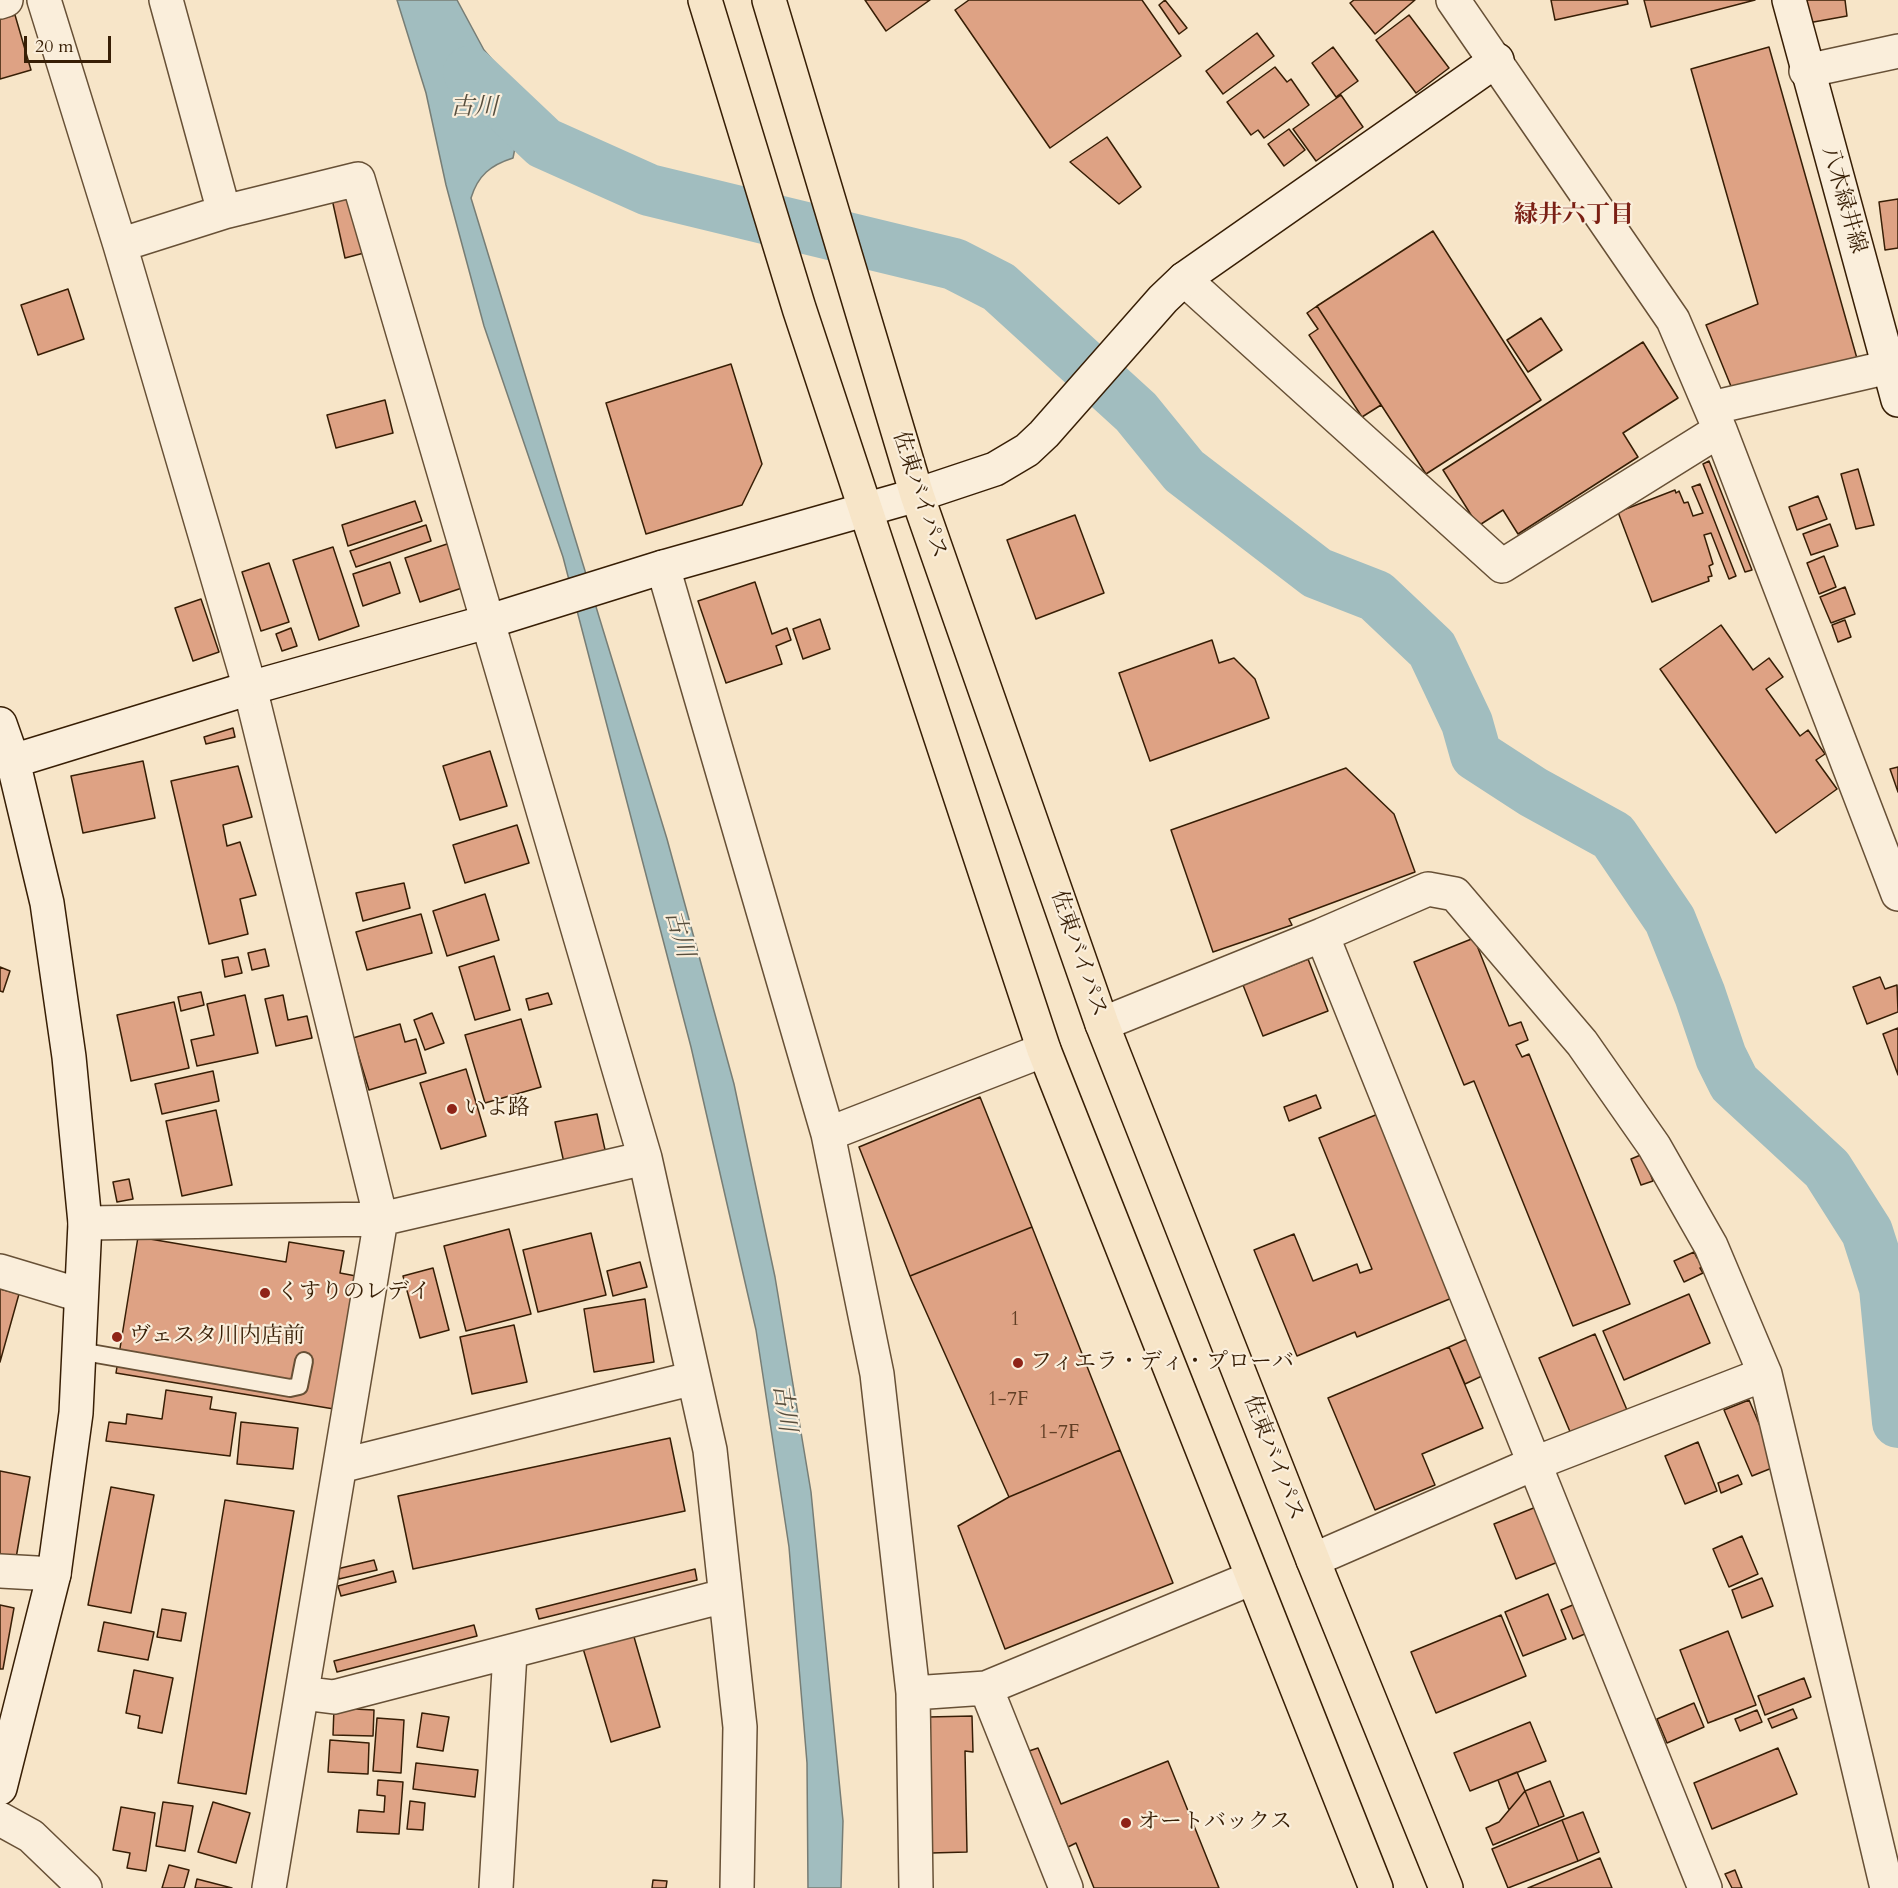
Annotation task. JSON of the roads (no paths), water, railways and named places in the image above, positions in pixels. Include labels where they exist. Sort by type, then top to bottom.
[{"type":"highway","points":[[705,0],[799,308],[1044,1050],[1376,1888]]},
{"type":"highway","name":"佐東バイパス","points":[[770,0],[917,495],[1102,1024],[1313,1560],[1446,1888]]},
{"type":"street","points":[[0,2],[6,0]]},
{"type":"street","points":[[44,0],[120,245],[250,688],[381,1219],[269,1888]]},
{"type":"street","points":[[166,0],[224,212]]},
{"type":"street","points":[[1453,0],[1497,60],[1672,320],[1716,419],[1898,894]]},
{"type":"street","name":"八木緑井線","points":[[1789,0],[1806,71],[1889,346],[1898,400]]},
{"type":"street","points":[[1806,71],[1898,51]]},
{"type":"street","points":[[13,761],[250,688],[490,621],[663,567],[917,495],[995,469],[1027,450],[1044,434],[1174,289],[1497,60]]},
{"type":"street","points":[[120,245],[224,212],[358,178],[490,621],[645,1158],[710,1450],[740,1728],[736,1888]]},
{"type":"street","points":[[1174,289],[1502,566],[1716,419],[1889,346]]},
{"type":"street","points":[[663,567],[828,1134],[877,1374],[913,1693],[916,1888]]},
{"type":"street","points":[[0,724],[13,761],[47,903],[69,1057],[85,1223],[76,1413],[54,1574],[0,1788]]},
{"type":"street","points":[[1102,1024],[1322,935],[1428,889],[1455,894],[1582,1043],[1654,1146],[1711,1246],[1765,1374],[1887,1888]]},
{"type":"street","points":[[1322,935],[1705,1888]]},
{"type":"street","points":[[828,1134],[1044,1050]]},
{"type":"street","points":[[85,1223],[381,1219],[645,1158]]},
{"type":"street","points":[[0,1271],[80,1295]]},
{"type":"street","points":[[1313,1560],[1533,1464],[1765,1374]]},
{"type":"street","points":[[340,1466],[694,1378]]},
{"type":"street","points":[[0,1571],[54,1574]]},
{"type":"street","points":[[913,1693],[986,1688],[1252,1578]]},
{"type":"street","points":[[302,1693],[334,1697],[724,1596]]},
{"type":"street","points":[[496,1888],[510,1653]]},
{"type":"street","points":[[986,1688],[1066,1888]]},
{"type":"street","points":[[0,1820],[31,1836],[85,1888]]},
{"type":"lane","points":[[79,1351],[290,1388],[299,1386],[304,1361]]},
{"type":"water","name":"古川","points":[[397,0],[457,0],[484,50],[525,98],[513,158],[486,172],[477,183],[471,198],[667,839],[734,1084],[775,1277],[811,1492],[843,1821],[841,1888],[808,1888],[807,1763],[789,1547],[756,1330],[691,1047],[563,557],[484,326],[446,185],[426,93]]},
{"type":"waterway","name":"古川","points":[[469,72],[544,143],[649,190],[954,264],[999,287],[1136,412],[1184,471],[1317,573],[1376,596],[1432,649],[1467,723],[1476,755],[1533,792],[1613,836],[1670,920],[1700,995],[1721,1057],[1734,1083],[1827,1169],[1867,1232],[1885,1288],[1898,1422]]},
{"type":"place","name":"いよ路","points":[[452,1109]]},
{"type":"place","name":"くすりのレデイ","points":[[265,1293]]},
{"type":"place","name":"ヴェスタ川内店前","points":[[117,1337]]},
{"type":"place","name":"フィエラ・ディ・プローバ","points":[[1018,1363]]},
{"type":"place","name":"オートバックス","points":[[1126,1823]]},
{"type":"district","name":"緑井六丁目","points":[[1574,216]]}]
